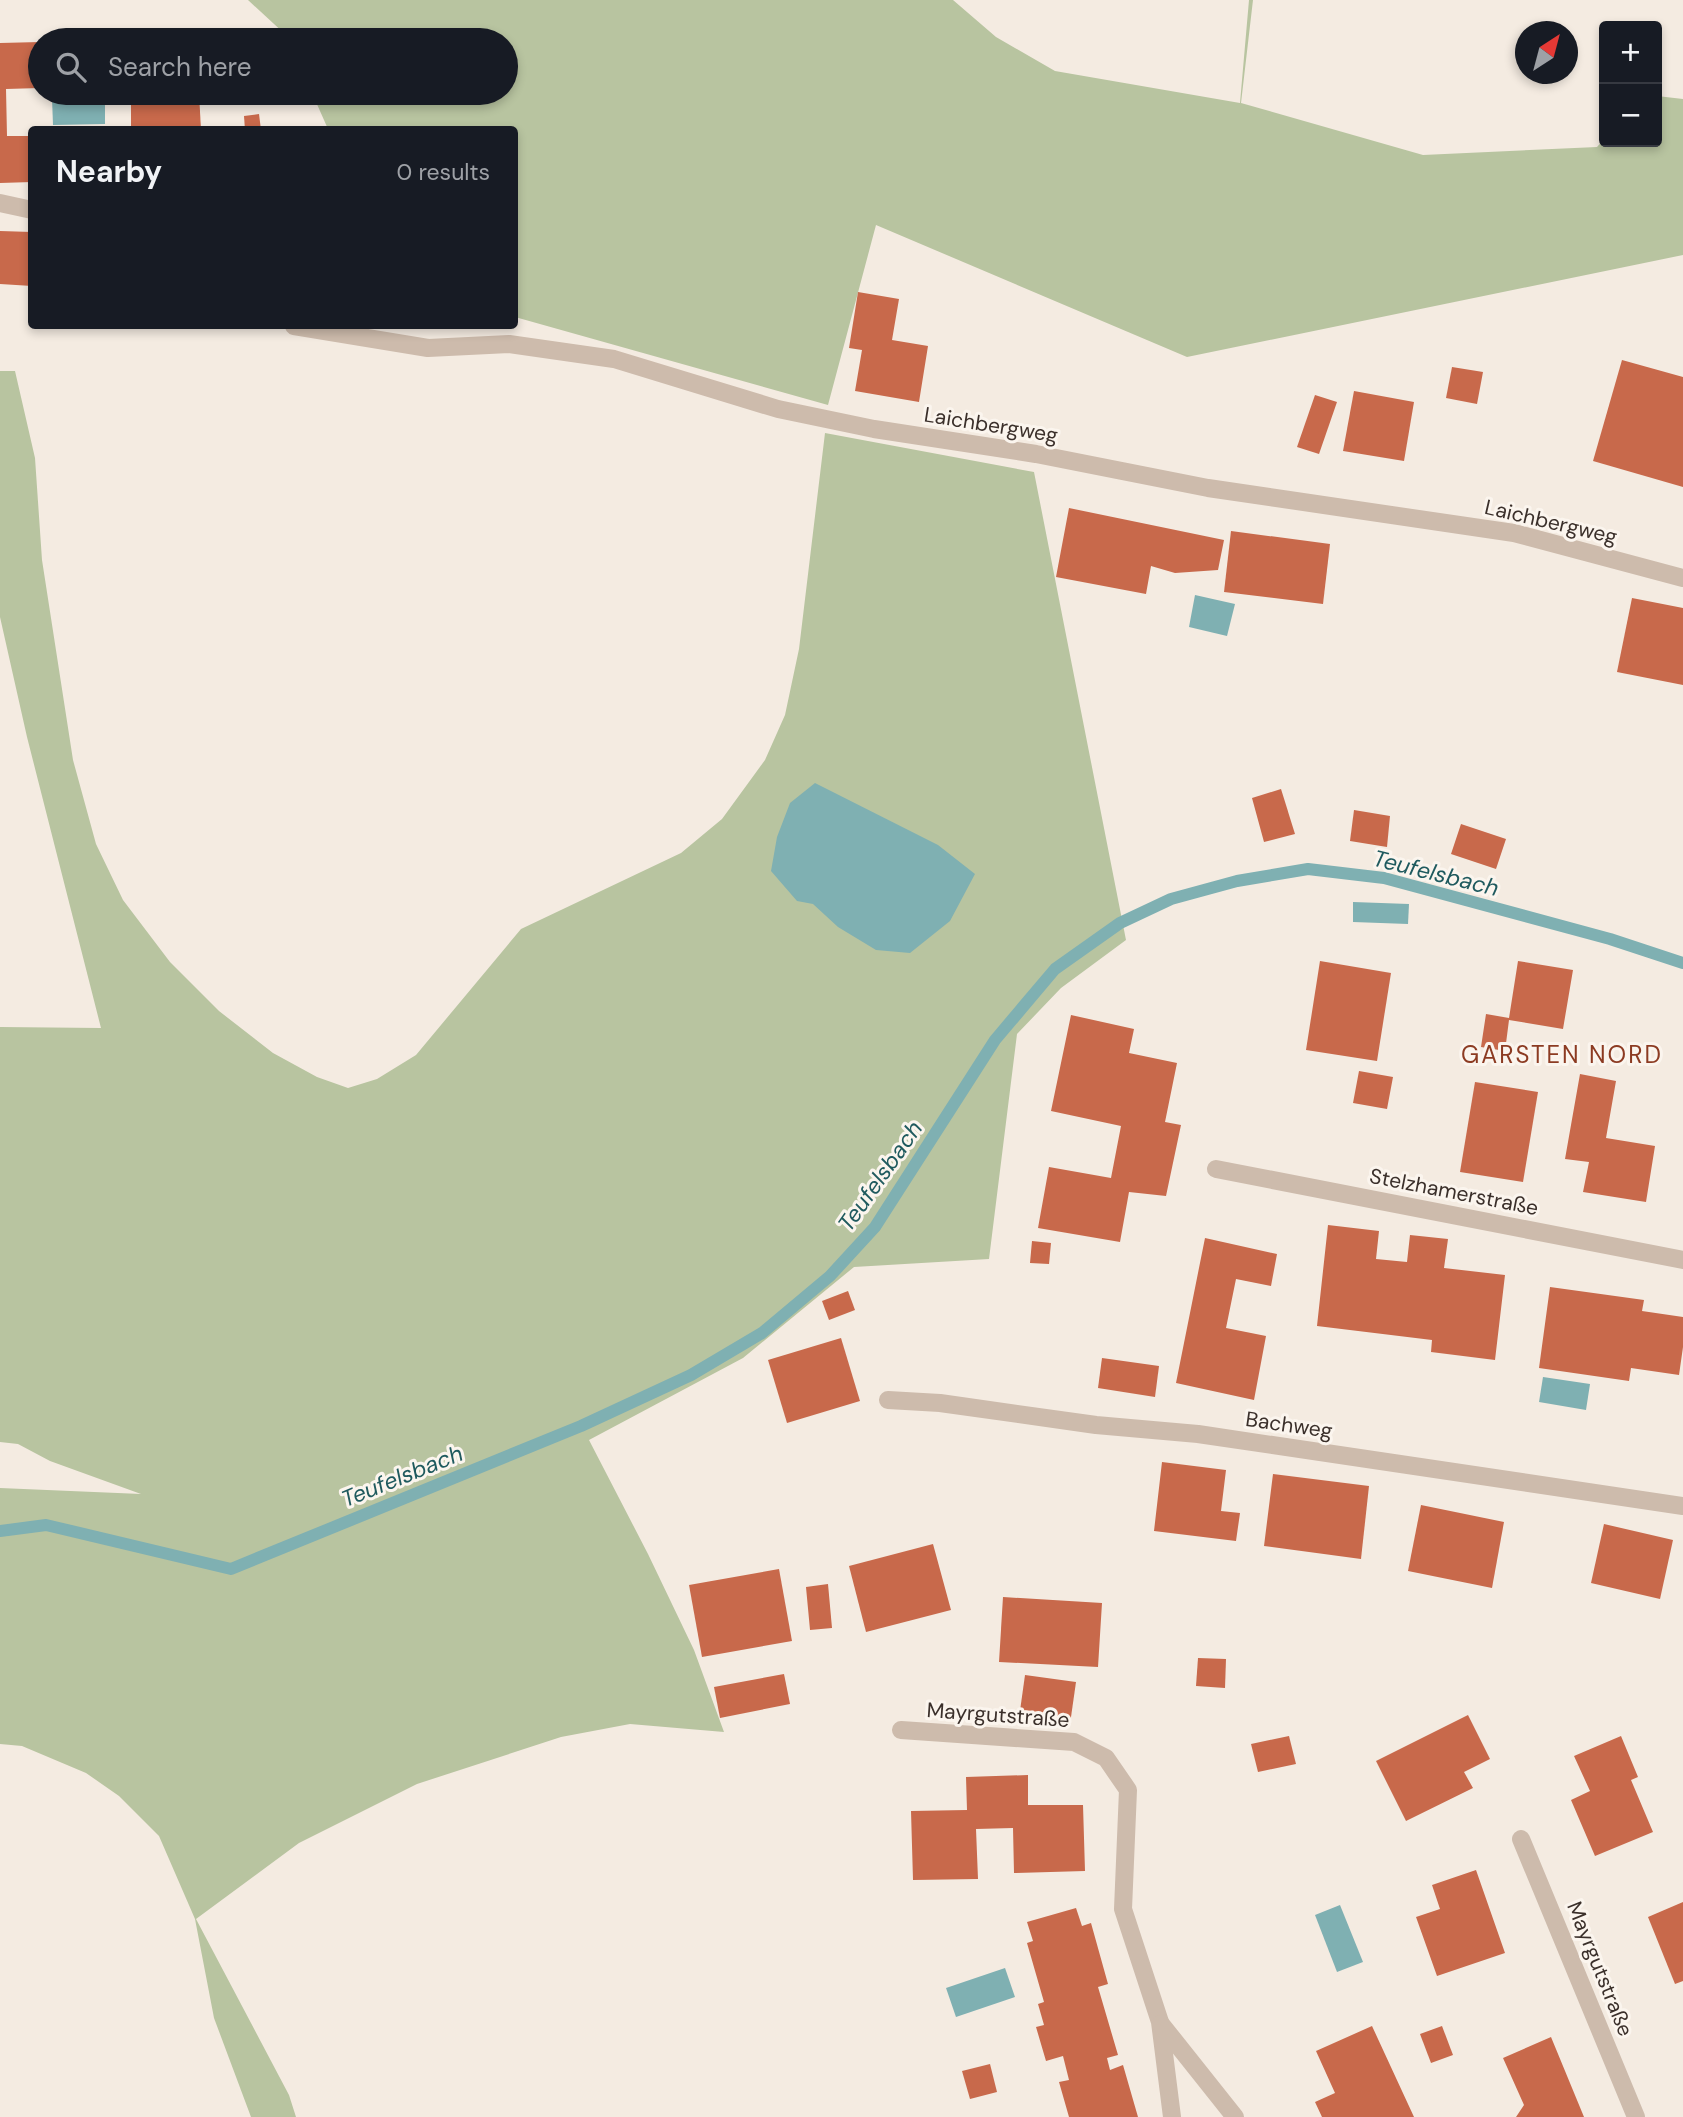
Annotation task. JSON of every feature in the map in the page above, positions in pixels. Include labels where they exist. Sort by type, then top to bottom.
[{"type":"street","points":[[0,203],[28,209]]},
{"type":"street","name":"Laichbergweg","points":[[311,329],[428,348],[509,344],[614,359],[778,409],[862,427],[1036,454],[1208,488],[1514,533],[1683,578]]},
{"type":"street","name":"Stelzhamerstraße","points":[[1216,1169],[1683,1260]]},
{"type":"street","name":"Bachweg","points":[[888,1400],[940,1403],[1096,1426],[1198,1434],[1683,1506]]},
{"type":"street","name":"Mayrgutstraße","points":[[901,1730],[1074,1742],[1106,1758],[1128,1790],[1123,1909],[1160,2022],[1172,2117]]},
{"type":"street","name":"Mayrgutstraße","points":[[1521,1839],[1636,2117]]},
{"type":"street","name":"Mayrgutstraße","points":[[1160,2022],[1235,2117]]},
{"type":"green space","points":[[248,0],[953,0],[996,37],[1055,71],[1240,103],[1249,0],[1253,0],[1241,103],[1423,155],[1597,147],[1599,145],[1599,147],[1662,147],[1662,97],[1683,99],[1683,255],[1187,357],[876,225],[828,405],[518,318],[518,126],[327,126],[317,105],[518,105],[518,28],[278,28]]},
{"type":"green space","points":[[0,371],[15,371],[35,458],[42,560],[73,760],[96,844],[123,900],[170,962],[219,1011],[273,1053],[317,1077],[348,1088],[377,1079],[416,1055],[521,929],[681,853],[722,819],[765,760],[785,715],[799,649],[825,433],[1034,472],[1126,940],[1061,988],[1017,1034],[989,1259],[854,1267],[743,1358],[589,1440],[694,1650],[724,1732],[630,1724],[561,1737],[417,1784],[299,1843],[196,1919],[289,2095],[296,2117],[251,2117],[214,2018],[195,1919],[159,1836],[119,1796],[86,1773],[22,1746],[0,1744],[0,1488],[141,1494],[50,1461],[18,1444],[0,1442],[0,1027],[101,1028],[27,737],[0,617]]},
{"type":"water","points":[[52,105],[105,105],[105,124],[53,125]]},
{"type":"water","points":[[1195,595],[1235,604],[1227,636],[1189,627]]},
{"type":"water","points":[[815,783],[938,845],[975,874],[950,921],[910,953],[876,950],[838,927],[813,904],[797,901],[771,871],[777,837],[790,803]]},
{"type":"water","points":[[1353,902],[1409,904],[1408,924],[1353,922]]},
{"type":"water","points":[[1543,1377],[1590,1384],[1586,1410],[1539,1402]]},
{"type":"water","points":[[1340,1905],[1363,1962],[1337,1972],[1315,1915]]},
{"type":"water","points":[[1005,1968],[1015,1997],[956,2017],[946,1988]]},
{"type":"building","points":[[28,42],[28,88],[6,89],[7,136],[28,136],[28,182],[0,183],[0,43]]},
{"type":"building","points":[[131,105],[200,105],[201,126],[131,126]]},
{"type":"building","points":[[259,114],[260,126],[245,126],[244,116]]},
{"type":"building","points":[[0,231],[28,232],[28,286],[0,284]]},
{"type":"building","points":[[858,292],[899,299],[892,340],[928,346],[919,402],[855,391],[862,350],[849,348]]},
{"type":"building","points":[[1622,360],[1683,377],[1683,487],[1593,461]]},
{"type":"building","points":[[1452,367],[1483,372],[1477,404],[1446,398]]},
{"type":"building","points":[[1354,391],[1414,402],[1404,461],[1343,451]]},
{"type":"building","points":[[1315,395],[1337,402],[1319,454],[1297,447]]},
{"type":"building","points":[[1069,508],[1224,540],[1218,570],[1175,573],[1151,566],[1146,594],[1056,577]]},
{"type":"building","points":[[1231,531],[1330,544],[1323,604],[1224,592]]},
{"type":"building","points":[[1632,598],[1683,608],[1683,685],[1617,672]]},
{"type":"building","points":[[1281,789],[1295,834],[1264,842],[1252,798]]},
{"type":"building","points":[[1354,810],[1390,816],[1387,847],[1350,841]]},
{"type":"building","points":[[1461,824],[1506,839],[1496,869],[1451,854]]},
{"type":"building","points":[[1320,961],[1391,973],[1377,1061],[1306,1050]]},
{"type":"building","points":[[1518,961],[1573,970],[1563,1029],[1509,1020],[1505,1051],[1481,1047],[1486,1014],[1509,1018]]},
{"type":"building","points":[[1071,1015],[1134,1029],[1129,1053],[1177,1063],[1165,1122],[1181,1125],[1166,1196],[1129,1192],[1120,1242],[1038,1228],[1049,1167],[1111,1178],[1121,1126],[1051,1111]]},
{"type":"building","points":[[1359,1071],[1393,1077],[1387,1109],[1353,1103]]},
{"type":"building","points":[[1580,1074],[1616,1081],[1606,1138],[1655,1146],[1646,1202],[1583,1192],[1589,1162],[1565,1159]]},
{"type":"building","points":[[1475,1082],[1538,1092],[1523,1182],[1460,1172]]},
{"type":"building","points":[[1328,1225],[1379,1231],[1376,1259],[1407,1262],[1410,1235],[1448,1239],[1444,1268],[1505,1275],[1495,1360],[1431,1352],[1432,1340],[1317,1326]]},
{"type":"building","points":[[1205,1238],[1277,1254],[1271,1286],[1236,1279],[1226,1328],[1266,1336],[1254,1400],[1176,1383]]},
{"type":"building","points":[[1032,1241],[1051,1243],[1049,1264],[1030,1263]]},
{"type":"building","points":[[1550,1287],[1644,1300],[1642,1311],[1683,1317],[1679,1375],[1631,1368],[1629,1381],[1539,1368]]},
{"type":"building","points":[[848,1291],[855,1310],[829,1320],[822,1301]]},
{"type":"building","points":[[841,1338],[860,1401],[787,1423],[768,1360]]},
{"type":"building","points":[[1102,1358],[1159,1366],[1155,1397],[1098,1388]]},
{"type":"building","points":[[1162,1462],[1226,1470],[1221,1511],[1240,1513],[1236,1541],[1154,1531]]},
{"type":"building","points":[[1273,1474],[1369,1486],[1361,1559],[1264,1546]]},
{"type":"building","points":[[1421,1505],[1504,1522],[1492,1588],[1408,1571]]},
{"type":"building","points":[[1604,1524],[1673,1540],[1660,1599],[1591,1583]]},
{"type":"building","points":[[933,1544],[951,1610],[866,1632],[849,1566]]},
{"type":"building","points":[[779,1569],[792,1641],[702,1657],[689,1585]]},
{"type":"building","points":[[828,1584],[832,1628],[810,1630],[806,1587]]},
{"type":"building","points":[[1003,1597],[1102,1603],[1098,1667],[999,1662]]},
{"type":"building","points":[[1198,1658],[1226,1659],[1225,1688],[1196,1686]]},
{"type":"building","points":[[784,1674],[790,1704],[720,1718],[714,1687]]},
{"type":"building","points":[[1025,1675],[1076,1682],[1070,1724],[1019,1718]]},
{"type":"building","points":[[1468,1715],[1490,1759],[1464,1772],[1473,1788],[1406,1821],[1376,1761]]},
{"type":"building","points":[[1289,1736],[1296,1764],[1258,1772],[1251,1744]]},
{"type":"building","points":[[1621,1736],[1638,1777],[1631,1780],[1653,1832],[1595,1856],[1571,1800],[1590,1791],[1574,1756]]},
{"type":"building","points":[[1028,1775],[1028,1805],[1083,1805],[1085,1871],[1014,1873],[1013,1828],[976,1829],[978,1879],[913,1880],[911,1811],[967,1810],[966,1777]]},
{"type":"building","points":[[1476,1870],[1505,1953],[1437,1976],[1416,1917],[1440,1909],[1432,1885]]},
{"type":"building","points":[[1683,1902],[1683,1981],[1675,1984],[1648,1917]]},
{"type":"building","points":[[1076,1908],[1082,1926],[1091,1923],[1108,1984],[1098,1987],[1118,2055],[1107,2058],[1110,2070],[1123,2065],[1138,2117],[1069,2117],[1059,2082],[1069,2080],[1063,2056],[1046,2061],[1036,2027],[1044,2025],[1038,2004],[1044,2002],[1027,1943],[1033,1941],[1027,1922]]},
{"type":"building","points":[[1372,2026],[1414,2117],[1322,2117],[1315,2102],[1335,2093],[1316,2051]]},
{"type":"building","points":[[1442,2026],[1453,2055],[1431,2063],[1420,2034]]},
{"type":"building","points":[[1551,2037],[1584,2117],[1516,2117],[1524,2105],[1503,2058]]},
{"type":"building","points":[[990,2064],[997,2092],[970,2099],[962,2071]]},
{"type":"waterway","name":"Teufelsbach","points":[[0,1531],[46,1525],[231,1569],[581,1426],[691,1375],[762,1333],[830,1276],[875,1227],[995,1040],[1055,969],[1120,923],[1171,899],[1237,881],[1308,869],[1384,878],[1610,939],[1683,963]]},
{"type":"district","name":"GARSTEN NORD","points":[[1562,1055]]}]
